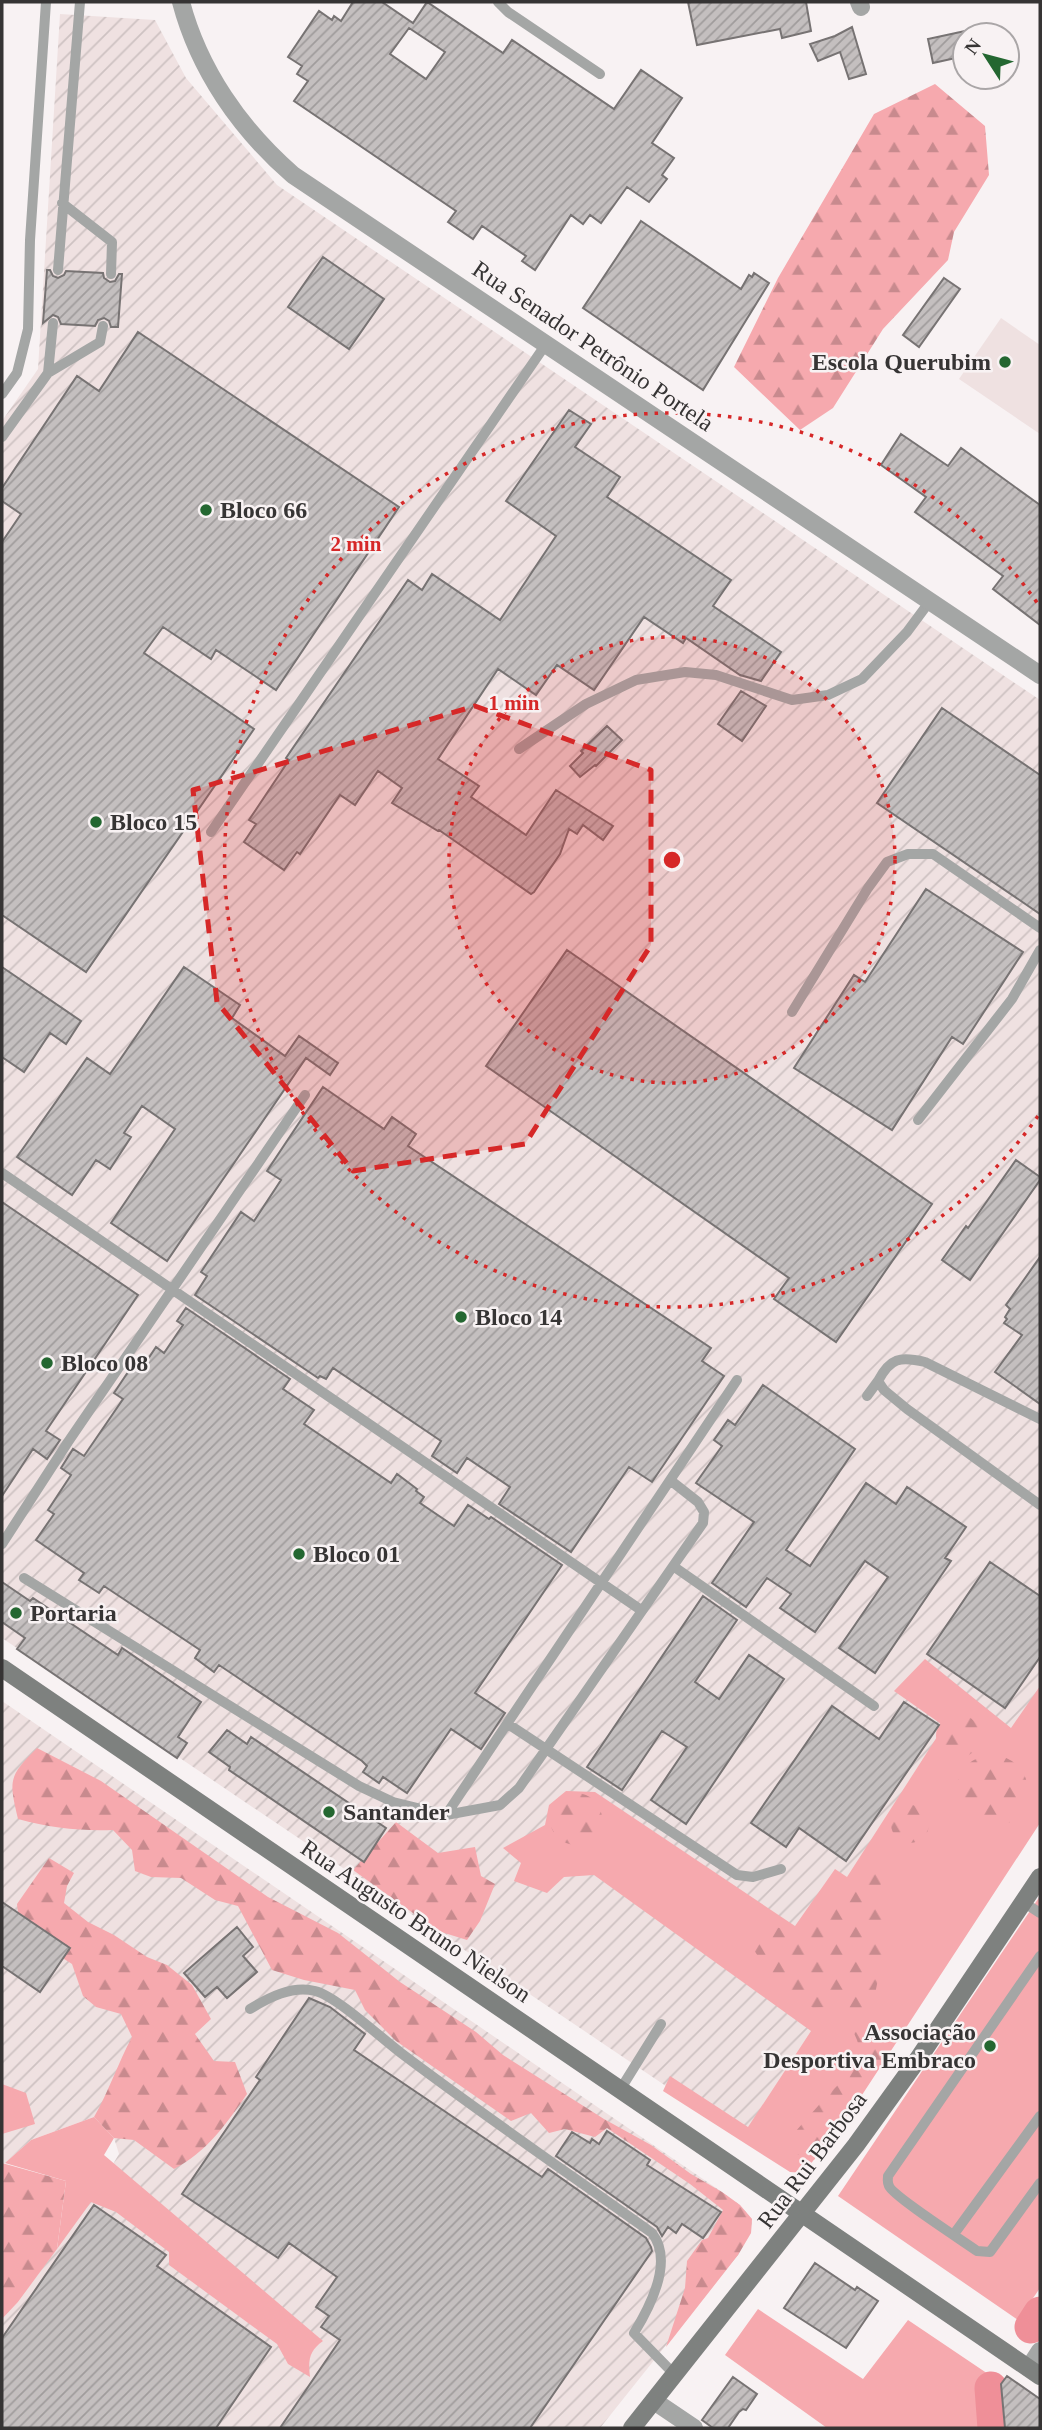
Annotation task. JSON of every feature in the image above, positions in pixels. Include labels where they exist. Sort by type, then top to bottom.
[{"type":"main road","name":"Rua Augusto Bruno Nielson","points":[[2,1668],[1035,2372]]},
{"type":"main road","name":"Rua Rui Barbosa","points":[[632,2428],[802,2215],[916,2062],[1040,1877]]},
{"type":"street","name":"Rua Senador Petrônio Portela","points":[[181,2],[191,35],[216,86],[250,132],[271,156],[293,174],[1040,675]]},
{"type":"street","points":[[1035,2372],[1040,2351]]},
{"type":"street","points":[[654,2401],[694,2428]]},
{"type":"lane","points":[[2,394],[16,373],[28,329],[30,240],[46,2]]},
{"type":"lane","points":[[58,270],[80,2]]},
{"type":"lane","points":[[498,2],[508,12],[600,74]]},
{"type":"lane","points":[[62,204],[112,242],[111,274]]},
{"type":"lane","points":[[48,373],[53,323]]},
{"type":"lane","points":[[2,437],[48,373],[100,342],[103,326]]},
{"type":"lane","points":[[211,832],[546,344]]},
{"type":"lane","points":[[519,749],[586,704],[636,680],[685,672],[716,675],[792,700],[828,695],[862,680],[907,632],[930,601]]},
{"type":"lane","points":[[792,1012],[868,888],[887,862],[908,854],[933,854],[1040,928]]},
{"type":"lane","points":[[918,1120],[1012,999],[1040,950]]},
{"type":"lane","points":[[2,1544],[304,1095]]},
{"type":"lane","points":[[2,1173],[641,1611]]},
{"type":"lane","points":[[867,1396],[885,1367],[898,1359],[911,1358],[925,1362],[1040,1419]]},
{"type":"lane","points":[[446,1815],[737,1380]]},
{"type":"lane","points":[[878,1381],[884,1390],[907,1409],[1040,1505]]},
{"type":"lane","points":[[24,1578],[359,1786],[393,1802],[446,1815],[500,1805],[519,1788],[703,1523],[704,1511],[698,1502],[670,1479]]},
{"type":"lane","points":[[673,1566],[874,1706]]},
{"type":"lane","points":[[508,1724],[737,1875],[753,1877],[781,1869]]},
{"type":"lane","points":[[1023,1902],[1040,1913]]},
{"type":"lane","points":[[1040,1956],[888,2176],[887,2183],[890,2189],[977,2251],[990,2252],[1040,2183]]},
{"type":"lane","points":[[250,2009],[272,1995],[303,1989],[316,1991],[334,2001],[401,2053],[652,2233],[662,2252],[653,2301],[634,2333],[675,2375]]},
{"type":"lane","points":[[620,2090],[661,2024]]},
{"type":"lane","points":[[954,2234],[1040,2116]]},
{"type":"highlighted area","points":[[475,706],[651,770],[651,945],[525,1144],[353,1171],[217,1002],[193,790]]},
{"type":"shaded area","points":[[60,14],[155,20],[186,78],[277,185],[1040,700],[1040,1822],[786,2167],[2,1638],[2,421],[38,369]]},
{"type":"shaded area","name":"Escola Querubim","points":[[1001,318],[1040,345],[1040,434],[959,379]]},
{"type":"shaded area","points":[[2,1701],[722,2192],[740,2205],[752,2219],[751,2233],[738,2255],[600,2428],[2,2428],[2,2319],[18,2302],[91,2201],[119,2154],[114,2138],[94,2117],[31,2140],[2,2163]]},
{"type":"green space","points":[[935,84],[985,126],[989,175],[954,232],[948,260],[883,329],[833,408],[800,430],[734,367],[778,278],[874,114]]},
{"type":"green space","points":[[925,1659],[1011,1728],[1040,1686],[1040,1823],[862,2095],[804,2173],[790,2172],[663,2091],[670,2076],[748,2127],[811,2031],[594,1875],[564,1877],[547,1893],[514,1881],[521,1863],[503,1848],[545,1825],[549,1805],[566,1791],[595,1792],[795,1926],[835,1869],[847,1877],[944,1726],[894,1691]]},
{"type":"green space","points":[[958,1714],[973,1721],[980,1736],[973,1751],[958,1758],[943,1751],[936,1736],[943,1721]]},
{"type":"green space","points":[[37,1748],[101,1781],[268,1897],[338,1933],[400,1982],[476,2032],[503,2055],[604,2119],[651,2145],[740,2205],[752,2219],[751,2233],[738,2255],[666,2347],[685,2288],[687,2261],[702,2240],[708,2238],[723,2210],[690,2184],[607,2128],[595,2137],[565,2129],[549,2133],[531,2113],[511,2121],[396,2041],[365,2010],[355,1990],[304,1980],[272,1970],[238,1906],[215,1900],[181,1878],[151,1877],[135,1871],[132,1850],[113,1830],[65,1828],[18,1819],[13,1780]]},
{"type":"green space","points":[[992,1755],[1012,1761],[1022,1771],[1028,1791],[1022,1811],[1012,1821],[992,1827],[972,1821],[962,1811],[956,1791],[962,1771],[972,1761]]},
{"type":"green space","points":[[576,1793],[586,1795],[594,1801],[600,1809],[600,1829],[594,1837],[586,1843],[576,1845],[566,1843],[558,1837],[552,1829],[550,1819],[552,1809],[558,1801],[566,1795]]},
{"type":"green space","points":[[910,1805],[923,1811],[929,1824],[923,1837],[910,1843],[897,1837],[891,1824],[897,1811]]},
{"type":"green space","points":[[396,1822],[438,1853],[475,1847],[481,1876],[495,1884],[480,1921],[467,1940],[438,1931],[353,1870]]},
{"type":"green space","points":[[49,1858],[74,1873],[67,1886],[64,1903],[88,1922],[147,1957],[167,1965],[192,1985],[211,2019],[195,2034],[214,2061],[235,2062],[247,2094],[206,2146],[174,2169],[134,2140],[114,2138],[94,2117],[132,2037],[121,2014],[96,2007],[83,1996],[72,1964],[20,1931],[17,1904]]},
{"type":"green space","points":[[880,1866],[884,1950],[875,1994],[864,2004],[868,2031],[889,2054],[814,2160],[790,2152],[795,2132],[863,2060],[842,2006],[813,2008],[773,1980],[754,1950],[755,1923],[805,1933],[840,1887]]},
{"type":"green space","name":"Associação Desportiva Embraco","points":[[1040,1896],[1040,2288],[1018,2320],[838,2196]]},
{"type":"green space","points":[[2,2084],[26,2093],[35,2124],[2,2134]]},
{"type":"green space","points":[[94,2117],[114,2138],[104,2155],[323,2341],[310,2356],[310,2377],[288,2364],[277,2344],[169,2265],[169,2252],[116,2212],[91,2202],[57,2249],[66,2181],[5,2163],[31,2140]]},
{"type":"green space","points":[[2,2163],[66,2181],[57,2249],[2,2319]]},
{"type":"green space","points":[[758,2309],[863,2379],[908,2320],[1000,2382],[1004,2428],[827,2428],[725,2355]]},
{"type":"building","points":[[353,2],[382,2],[413,23],[427,2],[503,53],[512,40],[614,109],[641,70],[682,98],[652,143],[674,158],[662,175],[667,179],[649,202],[627,187],[601,223],[590,215],[583,224],[571,215],[535,270],[522,261],[526,256],[482,226],[473,239],[448,222],[456,211],[294,101],[308,81],[297,74],[302,66],[288,57],[319,11],[332,20],[334,16],[341,21]],"holes":[[[409,28],[445,52],[426,79],[390,54]]]},
{"type":"building","points":[[688,2],[806,2],[811,31],[782,38],[780,29],[697,45]]},
{"type":"building","points":[[852,27],[866,74],[849,79],[840,52],[818,61],[810,44]]},
{"type":"building","points":[[951,34],[951,59],[933,63],[928,39]]},
{"type":"building","points":[[641,221],[741,289],[749,275],[752,277],[754,273],[769,283],[703,390],[583,308]]},
{"type":"building","points":[[323,257],[384,299],[349,349],[288,307]]},
{"type":"building","points":[[47,270],[58,278],[66,271],[103,273],[104,278],[110,282],[122,274],[118,327],[111,327],[109,321],[104,318],[98,320],[95,326],[61,324],[58,317],[53,315],[43,323]]},
{"type":"building","points":[[944,278],[960,289],[919,347],[903,335]]},
{"type":"building","points":[[138,332],[399,507],[276,690],[216,650],[211,659],[163,627],[144,653],[254,729],[86,972],[2,915],[2,542],[21,514],[2,501],[2,488],[77,376],[99,391]]},
{"type":"building","points":[[569,410],[591,424],[575,447],[620,477],[607,497],[731,580],[713,606],[781,652],[761,681],[740,675],[686,638],[683,643],[644,617],[594,690],[557,665],[536,695],[498,669],[438,759],[479,786],[471,797],[526,835],[556,790],[613,826],[603,840],[583,825],[577,834],[569,829],[560,854],[531,894],[439,830],[392,803],[402,788],[378,771],[355,805],[340,795],[300,854],[297,852],[284,870],[244,842],[256,824],[249,820],[289,760],[286,758],[408,580],[422,590],[432,574],[500,620],[556,536],[506,501]]},
{"type":"building","points":[[901,434],[948,466],[961,448],[1040,505],[1040,625],[993,589],[1003,576],[915,512],[926,497],[881,465]]},
{"type":"building","points":[[741,691],[766,706],[742,741],[718,724]]},
{"type":"building","points":[[942,708],[1040,775],[1040,914],[877,803]]},
{"type":"building","points":[[607,726],[622,740],[596,766],[580,777],[570,766],[583,753],[581,751]]},
{"type":"building","points":[[926,889],[1023,952],[963,1044],[952,1037],[892,1130],[794,1068],[854,975],[865,982]]},
{"type":"building","points":[[567,950],[932,1204],[836,1342],[774,1299],[789,1278],[486,1066]]},
{"type":"building","points":[[2,967],[81,1021],[66,1044],[50,1033],[24,1072],[2,1057]]},
{"type":"building","points":[[184,967],[240,1005],[232,1018],[285,1056],[299,1036],[338,1063],[330,1075],[306,1058],[167,1261],[111,1223],[175,1129],[142,1106],[124,1133],[131,1137],[110,1169],[96,1160],[72,1195],[17,1157],[87,1058],[110,1074]]},
{"type":"building","name":"Bloco 14","points":[[323,1087],[384,1129],[392,1117],[416,1134],[408,1146],[711,1348],[702,1361],[724,1376],[652,1482],[629,1467],[571,1552],[499,1504],[510,1487],[467,1458],[457,1473],[432,1456],[441,1441],[333,1368],[326,1379],[320,1376],[318,1378],[195,1295],[207,1276],[201,1272],[241,1212],[254,1221],[281,1180],[267,1171]]},
{"type":"building","points":[[1016,1160],[1040,1177],[1040,1180],[970,1280],[942,1260]]},
{"type":"building","name":"Bloco 08","points":[[2,1202],[138,1295],[46,1431],[60,1440],[47,1459],[33,1449],[2,1496]]},
{"type":"building","points":[[1040,1257],[1040,1404],[995,1372],[1022,1335],[1004,1323],[1010,1309],[1006,1305]]},
{"type":"building","name":"Bloco 01","points":[[186,1308],[290,1379],[283,1389],[314,1410],[304,1424],[391,1483],[397,1474],[424,1497],[420,1503],[454,1526],[468,1505],[489,1519],[491,1517],[562,1565],[475,1693],[505,1713],[481,1749],[451,1729],[407,1793],[383,1777],[379,1783],[363,1772],[367,1766],[362,1761],[219,1665],[214,1672],[195,1658],[200,1650],[104,1586],[99,1593],[79,1580],[84,1573],[36,1540],[54,1514],[48,1510],[71,1475],[61,1468],[73,1449],[84,1456],[123,1399],[114,1393],[132,1366],[140,1371],[156,1347],[164,1353],[183,1325],[177,1321]]},
{"type":"building","points":[[763,1385],[855,1449],[786,1550],[810,1566],[866,1483],[896,1504],[907,1487],[966,1527],[945,1558],[951,1561],[875,1673],[839,1648],[888,1577],[865,1561],[815,1632],[780,1608],[791,1594],[767,1578],[746,1607],[712,1583],[754,1522],[696,1483],[722,1446],[714,1440],[728,1420],[735,1425]]},
{"type":"building","points":[[990,1562],[1040,1596],[1040,1657],[1005,1708],[927,1654]]},
{"type":"building","points":[[2,1582],[30,1601],[33,1598],[118,1655],[122,1648],[201,1702],[178,1737],[187,1743],[177,1758],[17,1649],[25,1638],[2,1622]]},
{"type":"building","points":[[703,1596],[737,1620],[695,1682],[719,1699],[749,1655],[784,1679],[686,1824],[651,1800],[687,1747],[662,1731],[622,1790],[587,1767]]},
{"type":"building","points":[[904,1702],[939,1725],[846,1861],[799,1828],[786,1847],[751,1823],[832,1706],[879,1739]]},
{"type":"building","points":[[227,1730],[247,1744],[251,1737],[386,1828],[364,1862],[229,1770],[230,1767],[209,1752]]},
{"type":"building","points":[[2,1902],[70,1948],[40,1992],[2,1966]]},
{"type":"building","points":[[237,1927],[253,1947],[243,1956],[257,1972],[227,1998],[217,1987],[205,1997],[184,1973]]},
{"type":"building","points":[[309,1998],[330,2007],[365,2034],[354,2050],[542,2177],[548,2169],[646,2238],[651,2247],[652,2251],[530,2428],[280,2428],[340,2340],[321,2327],[329,2316],[316,2307],[337,2277],[289,2243],[278,2258],[182,2194],[260,2080],[256,2077]]},
{"type":"building","points":[[607,2131],[650,2160],[647,2165],[721,2212],[703,2238],[682,2224],[676,2233],[668,2227],[662,2236],[657,2227],[556,2156],[572,2132],[590,2143],[592,2139],[599,2144]]},
{"type":"building","points":[[94,2205],[166,2255],[157,2266],[271,2347],[216,2428],[2,2428],[2,2338]]},
{"type":"building","points":[[815,2263],[855,2290],[857,2287],[878,2301],[846,2348],[784,2308]]},
{"type":"building","points":[[1007,2376],[1040,2399],[1040,2428],[1005,2428],[1001,2384]]},
{"type":"building","points":[[733,2377],[757,2394],[728,2428],[713,2428],[702,2420]]},
{"type":"waterway","points":[[1031,2327],[1040,2313]]},
{"type":"waterway","points":[[991,2388],[994,2428]]},
{"type":"place","name":"Escola Querubim","points":[[1005,362]]},
{"type":"place","name":"Bloco 66","points":[[206,510]]},
{"type":"place","name":"Bloco 15","points":[[96,822]]},
{"type":"place","name":"Bloco 14","points":[[461,1317]]},
{"type":"place","name":"Bloco 08","points":[[47,1363]]},
{"type":"place","name":"Bloco 01","points":[[299,1554]]},
{"type":"place","name":"Portaria","points":[[16,1613]]},
{"type":"place","name":"Santander","points":[[329,1812]]},
{"type":"place","name":"Associação Desportiva Embraco","points":[[990,2046]]}]
